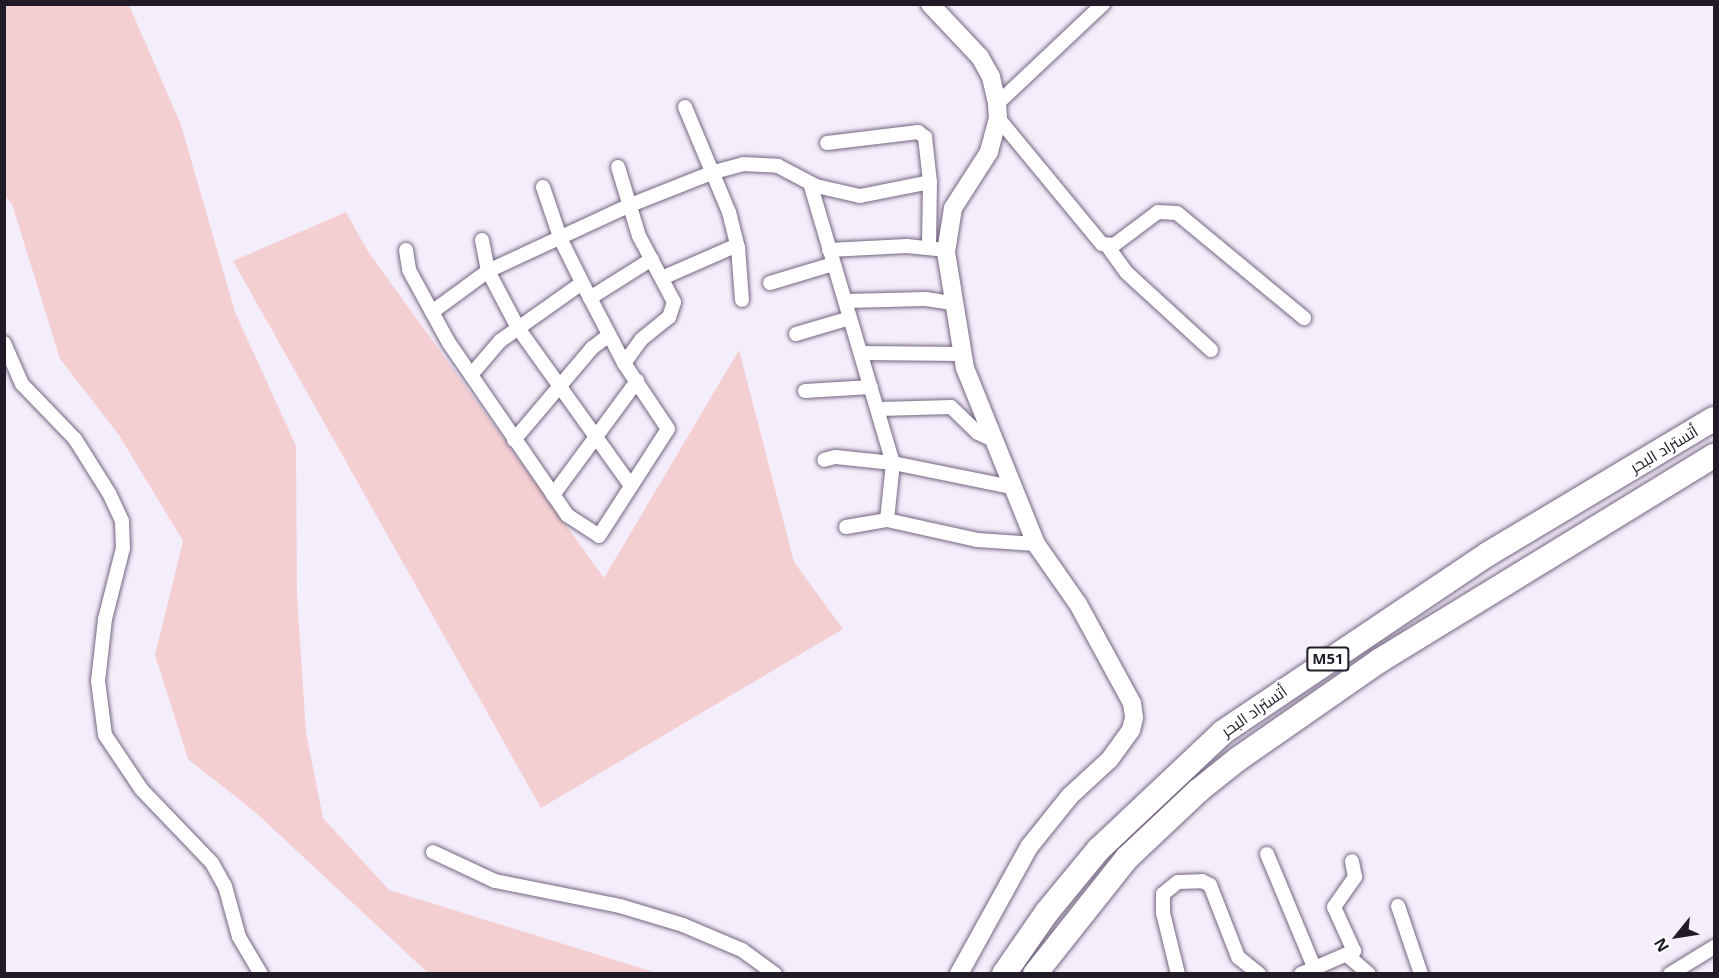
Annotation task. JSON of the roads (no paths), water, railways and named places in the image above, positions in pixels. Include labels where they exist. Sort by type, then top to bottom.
[{"type":"highway","name":"أتستراد البحر","points":[[1005,974],[1047,912],[1099,849],[1223,732],[1488,554],[1714,419]]},
{"type":"highway","name":"أتستراد البحر","points":[[1035,974],[1127,858],[1197,791],[1238,759],[1379,661],[1714,456]]},
{"type":"street","points":[[930,4],[980,57],[991,77],[998,111],[989,152],[952,207],[937,249]]},
{"type":"street","points":[[998,111],[1102,4]]},
{"type":"street","points":[[685,108],[714,172],[737,245],[742,300]]},
{"type":"street","points":[[998,111],[1097,239],[1108,247],[1135,281],[1211,350]]},
{"type":"street","points":[[827,143],[918,132],[925,137],[937,249],[952,303],[962,354],[993,440],[1036,544],[1078,604],[1132,703],[1134,718],[1131,730],[1109,760],[1070,796],[1029,847],[959,974]]},
{"type":"street","points":[[432,312],[488,271],[561,240],[628,206],[714,172],[759,163],[778,166],[810,183],[860,196],[930,182]]},
{"type":"street","points":[[618,167],[628,206],[674,302],[669,317],[641,340],[624,363]]},
{"type":"street","points":[[810,183],[879,409],[893,463],[887,520]]},
{"type":"street","points":[[406,250],[409,270],[432,312],[514,440],[567,515],[599,536],[668,429],[624,363],[582,283],[561,240],[543,187]]},
{"type":"street","points":[[1108,247],[1158,212],[1177,213],[1187,218],[1304,318]]},
{"type":"street","points":[[482,240],[488,271],[518,328],[560,390],[631,486]]},
{"type":"street","points":[[662,278],[737,245]]},
{"type":"street","points":[[771,283],[831,257],[937,249]]},
{"type":"street","points":[[590,298],[652,260]]},
{"type":"street","points":[[471,375],[500,341],[582,283]]},
{"type":"street","points":[[845,301],[926,299],[952,303]]},
{"type":"street","points":[[796,334],[850,318]]},
{"type":"street","points":[[514,440],[560,390],[592,348],[609,335]]},
{"type":"street","points":[[4,343],[22,384],[75,438],[109,493],[122,521],[123,548],[105,619],[98,681],[105,735],[142,790],[212,863],[225,886],[239,937],[261,974]]},
{"type":"street","points":[[861,353],[962,354]]},
{"type":"street","points":[[553,495],[597,440],[636,381]]},
{"type":"street","points":[[805,391],[871,387]]},
{"type":"street","points":[[879,409],[951,407],[978,433],[993,440]]},
{"type":"street","points":[[824,460],[835,457],[893,463],[1011,487]]},
{"type":"street","points":[[846,527],[887,520],[977,540],[1036,544]]},
{"type":"street","points":[[434,852],[495,881],[620,906],[684,925],[742,950],[775,974]]},
{"type":"street","points":[[1267,854],[1314,967]]},
{"type":"street","points":[[1301,974],[1347,955],[1354,947],[1334,906],[1355,877],[1352,861]]},
{"type":"street","points":[[1178,974],[1163,913],[1163,894],[1178,882],[1202,881],[1210,885],[1238,957],[1259,974]]},
{"type":"street","points":[[1398,906],[1418,957],[1421,974]]},
{"type":"street","points":[[1418,957],[1429,947]]},
{"type":"street","points":[[1670,974],[1714,947]]},
{"type":"street","points":[[1347,955],[1369,974]]}]
